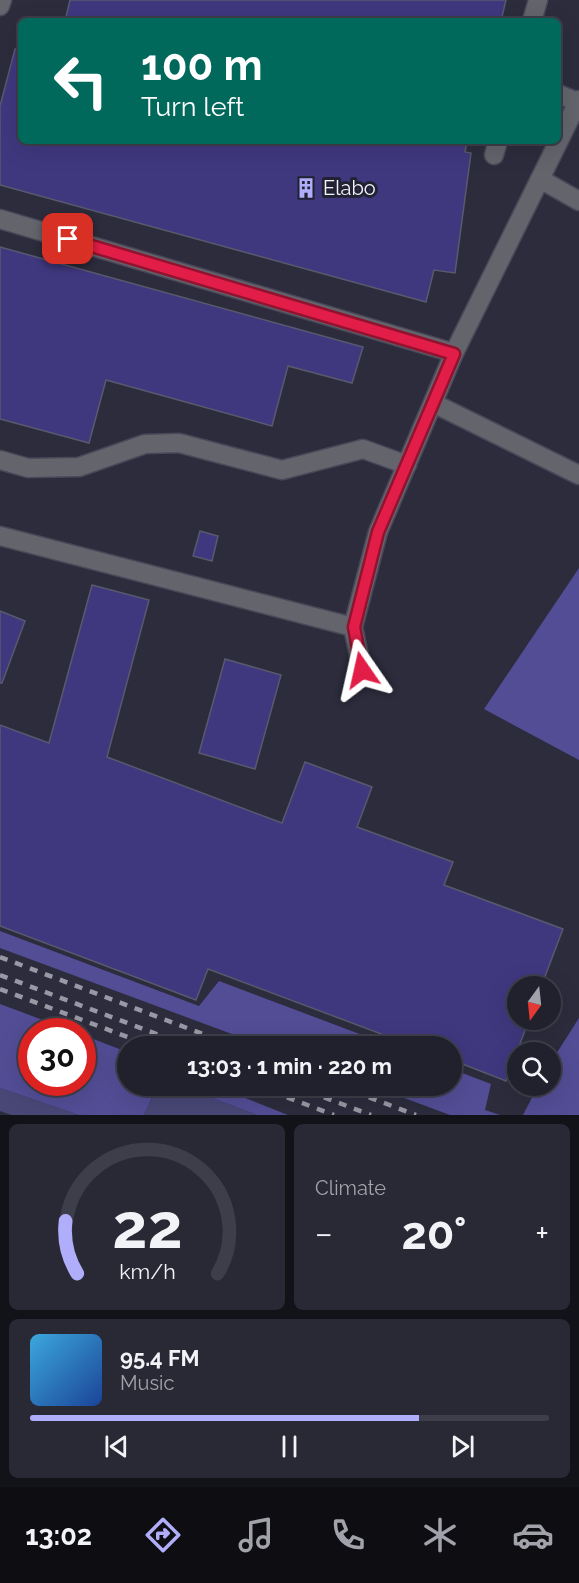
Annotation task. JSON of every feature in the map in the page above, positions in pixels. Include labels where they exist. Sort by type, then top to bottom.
[{"type":"street","points":[[0,6],[2,0]]},
{"type":"street","points":[[533,18],[538,0]]},
{"type":"street","points":[[561,95],[579,101],[561,137]]},
{"type":"street","points":[[362,670],[354,627],[378,532],[454,354],[558,144]]},
{"type":"street","points":[[540,179],[579,201]]},
{"type":"street","points":[[0,219],[454,354]]},
{"type":"street","points":[[433,403],[579,475]]},
{"type":"street","points":[[0,460],[28,468],[78,467],[145,444],[179,443],[282,470],[363,449],[406,465]]},
{"type":"street","points":[[0,536],[354,627]]},
{"type":"shaded area","points":[[579,568],[579,760],[484,709]]},
{"type":"shaded area","points":[[0,931],[199,1006],[219,981],[365,1036],[237,1036],[0,948]]},
{"type":"shaded area","points":[[0,1004],[38,1018],[18,1018],[18,1094],[0,1088]]},
{"type":"shaded area","points":[[579,1018],[579,1115],[523,1115],[533,1096],[561,1096],[561,1046]]},
{"type":"shaded area","points":[[96,1040],[117,1048],[117,1096],[153,1096],[144,1115],[79,1115],[23,1096],[96,1096]]},
{"type":"shaded area","points":[[462,1073],[491,1084],[485,1110],[500,1115],[450,1115],[399,1096],[462,1096]]},
{"type":"shaded area","points":[[0,1088],[79,1115],[11,1115],[0,1111]]},
{"type":"shaded area","points":[[153,1096],[207,1096],[257,1115],[144,1115]]},
{"type":"shaded area","points":[[207,1096],[240,1096],[288,1115],[257,1115]]},
{"type":"building","points":[[70,0],[506,0],[502,18],[66,18]]},
{"type":"building","name":"Elabo","points":[[15,49],[18,50],[18,144],[466,144],[465,152],[471,153],[455,273],[434,270],[426,302],[0,185],[0,106]]},
{"type":"building","points":[[0,247],[363,347],[352,383],[288,366],[272,426],[106,380],[89,443],[0,419]]},
{"type":"building","points":[[200,531],[218,536],[212,561],[193,556]]},
{"type":"building","points":[[92,585],[149,600],[107,757],[282,823],[305,762],[372,787],[357,827],[453,862],[444,885],[563,929],[545,976],[507,976],[507,1030],[525,1030],[521,1042],[507,1042],[506,1081],[462,1064],[462,1036],[387,1036],[208,969],[196,1000],[0,926],[0,725],[49,743]]},
{"type":"building","points":[[0,611],[25,621],[2,683],[0,683]]},
{"type":"building","points":[[225,659],[281,675],[255,769],[199,753]]},
{"type":"railway","points":[[0,957],[208,1036]]},
{"type":"railway","points":[[0,975],[162,1036]]},
{"type":"railway","points":[[0,989],[125,1036]]},
{"type":"railway","points":[[284,1096],[334,1115]]},
{"type":"railway","points":[[321,1096],[371,1115]]},
{"type":"railway","points":[[366,1096],[416,1115]]},
{"type":"place","name":"Elabo","points":[[306,188]]},
{"type":"route","points":[[68,239],[454,354],[378,532],[354,627],[362,670]]}]
